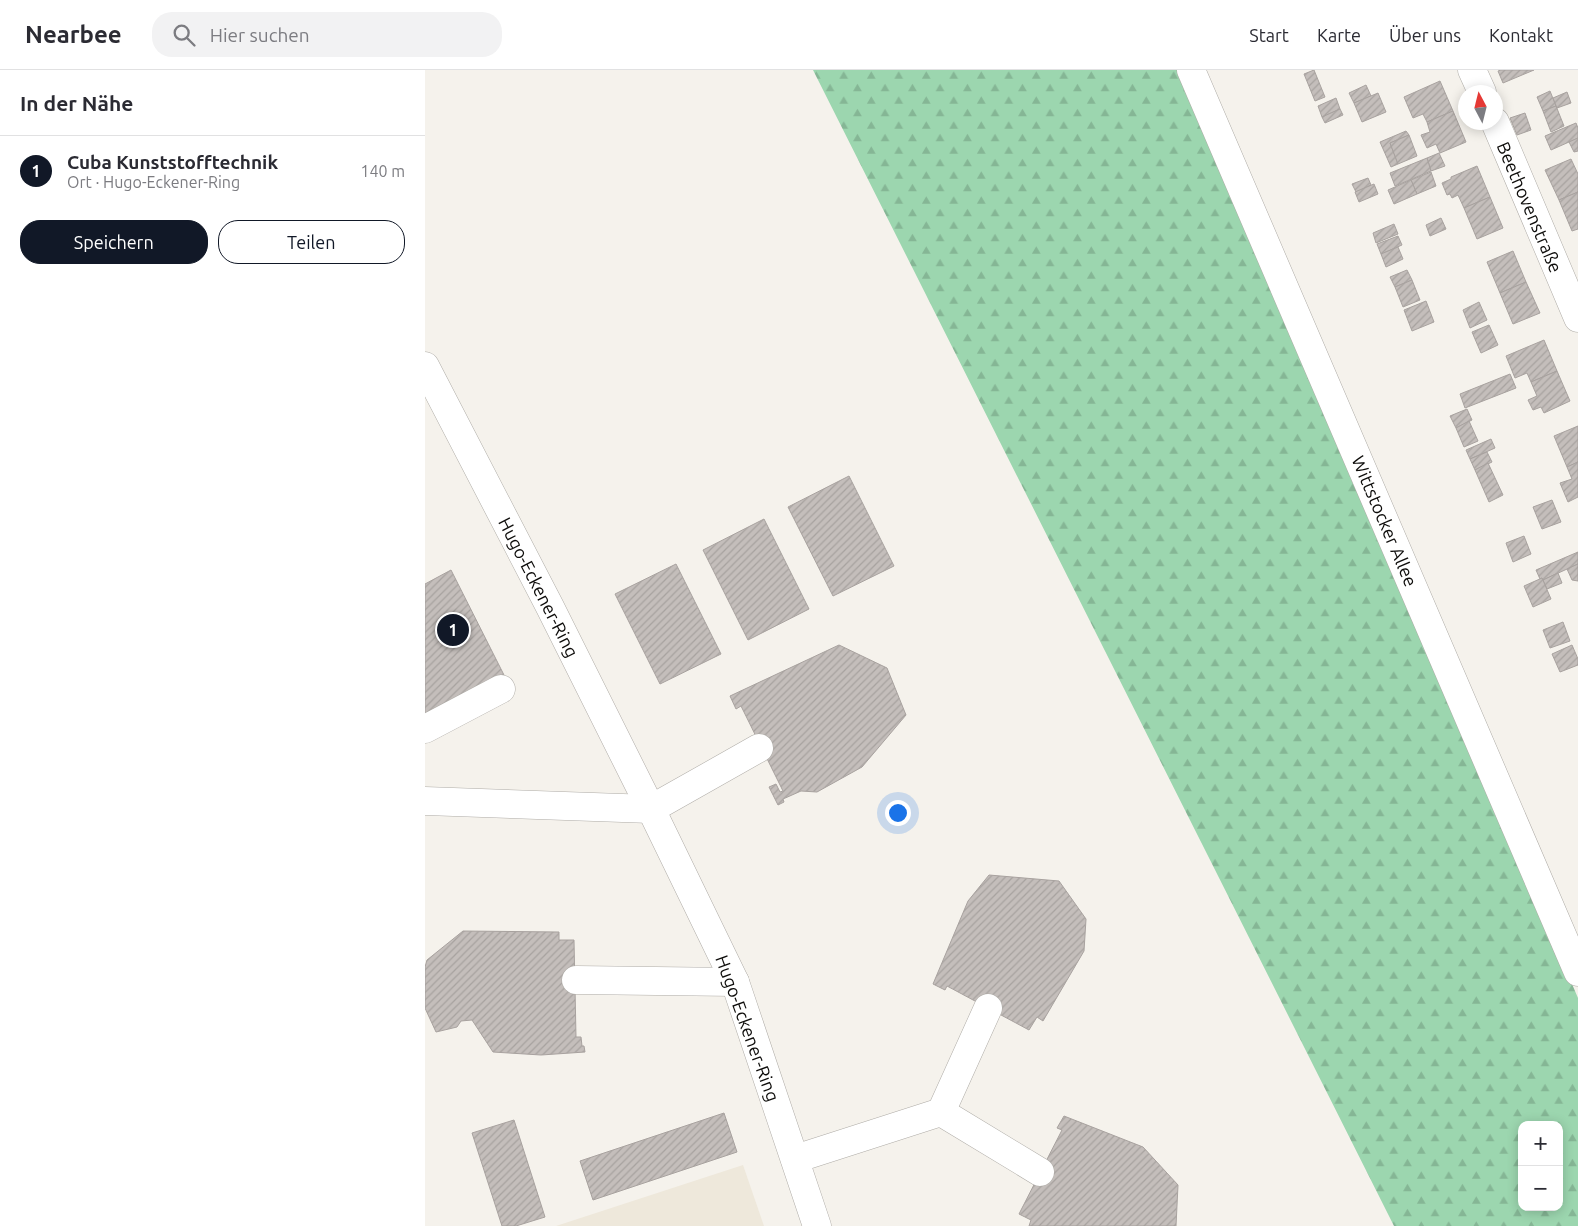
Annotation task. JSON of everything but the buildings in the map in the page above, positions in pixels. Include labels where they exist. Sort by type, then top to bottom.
[{"type":"street","name":"Wittstocker Allee","points":[[1191,70],[1578,972]]},
{"type":"street","points":[[1472,70],[1479,85]]},
{"type":"street","name":"Beethovenstraße","points":[[1498,130],[1578,318]]},
{"type":"street","name":"Hugo-Eckener-Ring","points":[[425,366],[550,607],[651,808],[735,982],[817,1226]]},
{"type":"street","points":[[425,729],[501,689]]},
{"type":"street","points":[[425,800],[651,808],[759,748]]},
{"type":"street","points":[[576,980],[735,982]]},
{"type":"street","points":[[795,1159],[941,1112],[988,1008]]},
{"type":"street","points":[[941,1112],[1040,1172]]},
{"type":"shaded area","points":[[743,1165],[764,1226],[556,1226]]},
{"type":"green space","points":[[813,70],[1179,70],[1578,998],[1578,1226],[1394,1226]]},
{"type":"place","name":"Cuba Kunststofftechnik","points":[[453,630]]}]
